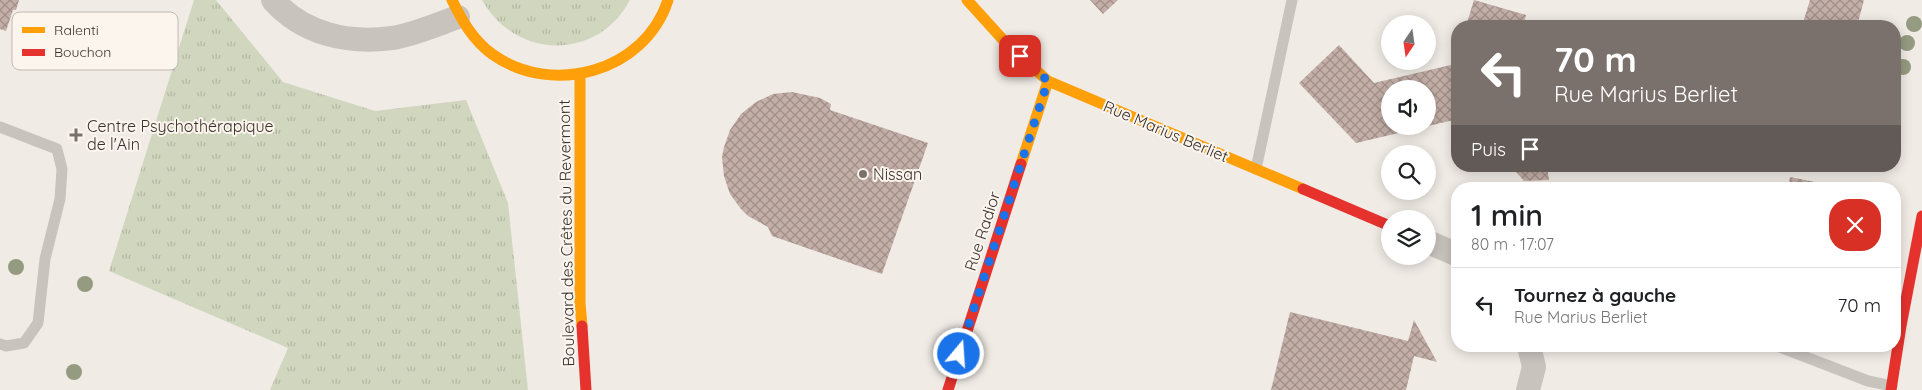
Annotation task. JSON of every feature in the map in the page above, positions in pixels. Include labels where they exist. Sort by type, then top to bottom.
[{"type":"street","points":[[273,0],[298,23],[325,34],[356,40],[394,38],[455,9],[480,45],[510,66],[544,76],[580,75],[615,63],[645,40],[666,9],[668,0]]},
{"type":"street","name":"Rue Marius Berliet","points":[[967,0],[1006,43],[1048,81],[1381,222]]},
{"type":"street","name":"Boulevard des Crêtes du Revermont","points":[[580,75],[580,303],[586,390]]},
{"type":"street","name":"Rue Radior","points":[[948,390],[1048,81]]},
{"type":"street","points":[[1901,326],[1922,216]]},
{"type":"street","points":[[1436,245],[1451,251]]},
{"type":"street","points":[[1528,390],[1534,367],[1531,352]]},
{"type":"street","points":[[1892,388],[1897,352]]},
{"type":"lane","points":[[1256,169],[1292,0]]},
{"type":"lane","points":[[0,127],[57,149],[62,168],[60,200],[45,259],[38,324],[24,343],[6,346],[0,344]]},
{"type":"lane","points":[[1793,352],[1892,388]]},
{"type":"green space","points":[[194,0],[216,0],[283,82],[375,111],[466,100],[508,203],[528,390],[270,390],[288,348],[109,271],[172,70],[178,70],[178,51]]},
{"type":"green space","points":[[482,0],[630,0],[616,20],[598,34],[577,43],[556,45],[535,42],[514,34],[496,19]]},
{"type":"building","points":[[0,0],[19,0],[16,10],[12,12],[6,31],[0,29]]},
{"type":"building","points":[[1090,0],[1118,0],[1103,14]]},
{"type":"building","points":[[1474,0],[1526,15],[1525,20],[1468,20]]},
{"type":"building","points":[[1810,0],[1864,0],[1859,20],[1804,20]]},
{"type":"building","points":[[1339,45],[1374,83],[1381,81],[1381,135],[1390,135],[1356,143],[1299,83]]},
{"type":"building","points":[[1451,65],[1451,121],[1436,124],[1436,80],[1387,80],[1436,70]]},
{"type":"building","points":[[792,92],[820,98],[831,104],[830,110],[928,143],[882,274],[772,236],[768,227],[748,216],[730,194],[724,176],[722,157],[730,130],[741,114],[756,102],[773,94]]},
{"type":"building","points":[[1516,172],[1548,172],[1549,180],[1524,181]]},
{"type":"building","points":[[1790,177],[1815,182],[1789,182]]},
{"type":"building","points":[[1290,312],[1408,341],[1414,320],[1437,362],[1414,356],[1406,390],[1271,390]]},
{"type":"traffic: slow","points":[[452,0],[469,30],[479,43],[492,54],[516,67],[542,74],[568,75],[594,70],[618,60],[639,45],[656,25],[668,0]]},
{"type":"traffic: slow","points":[[967,0],[1006,43],[1048,81],[1303,189]]},
{"type":"traffic: slow","points":[[580,75],[580,303],[582,326]]},
{"type":"traffic: slow","points":[[1021,164],[1048,81]]},
{"type":"traffic: jam","points":[[948,390],[1021,164]]},
{"type":"traffic: jam","points":[[1303,189],[1381,222]]},
{"type":"traffic: jam","points":[[1901,326],[1922,216]]},
{"type":"traffic: jam","points":[[582,326],[586,390]]},
{"type":"traffic: jam","points":[[1891,390],[1897,352]]},
{"type":"place","name":"Centre Psychothérapique de l'Ain","points":[[76,135]]},
{"type":"place","name":"Nissan","points":[[863,174]]},
{"type":"route","points":[[959,354],[1048,81],[1020,56]]}]
